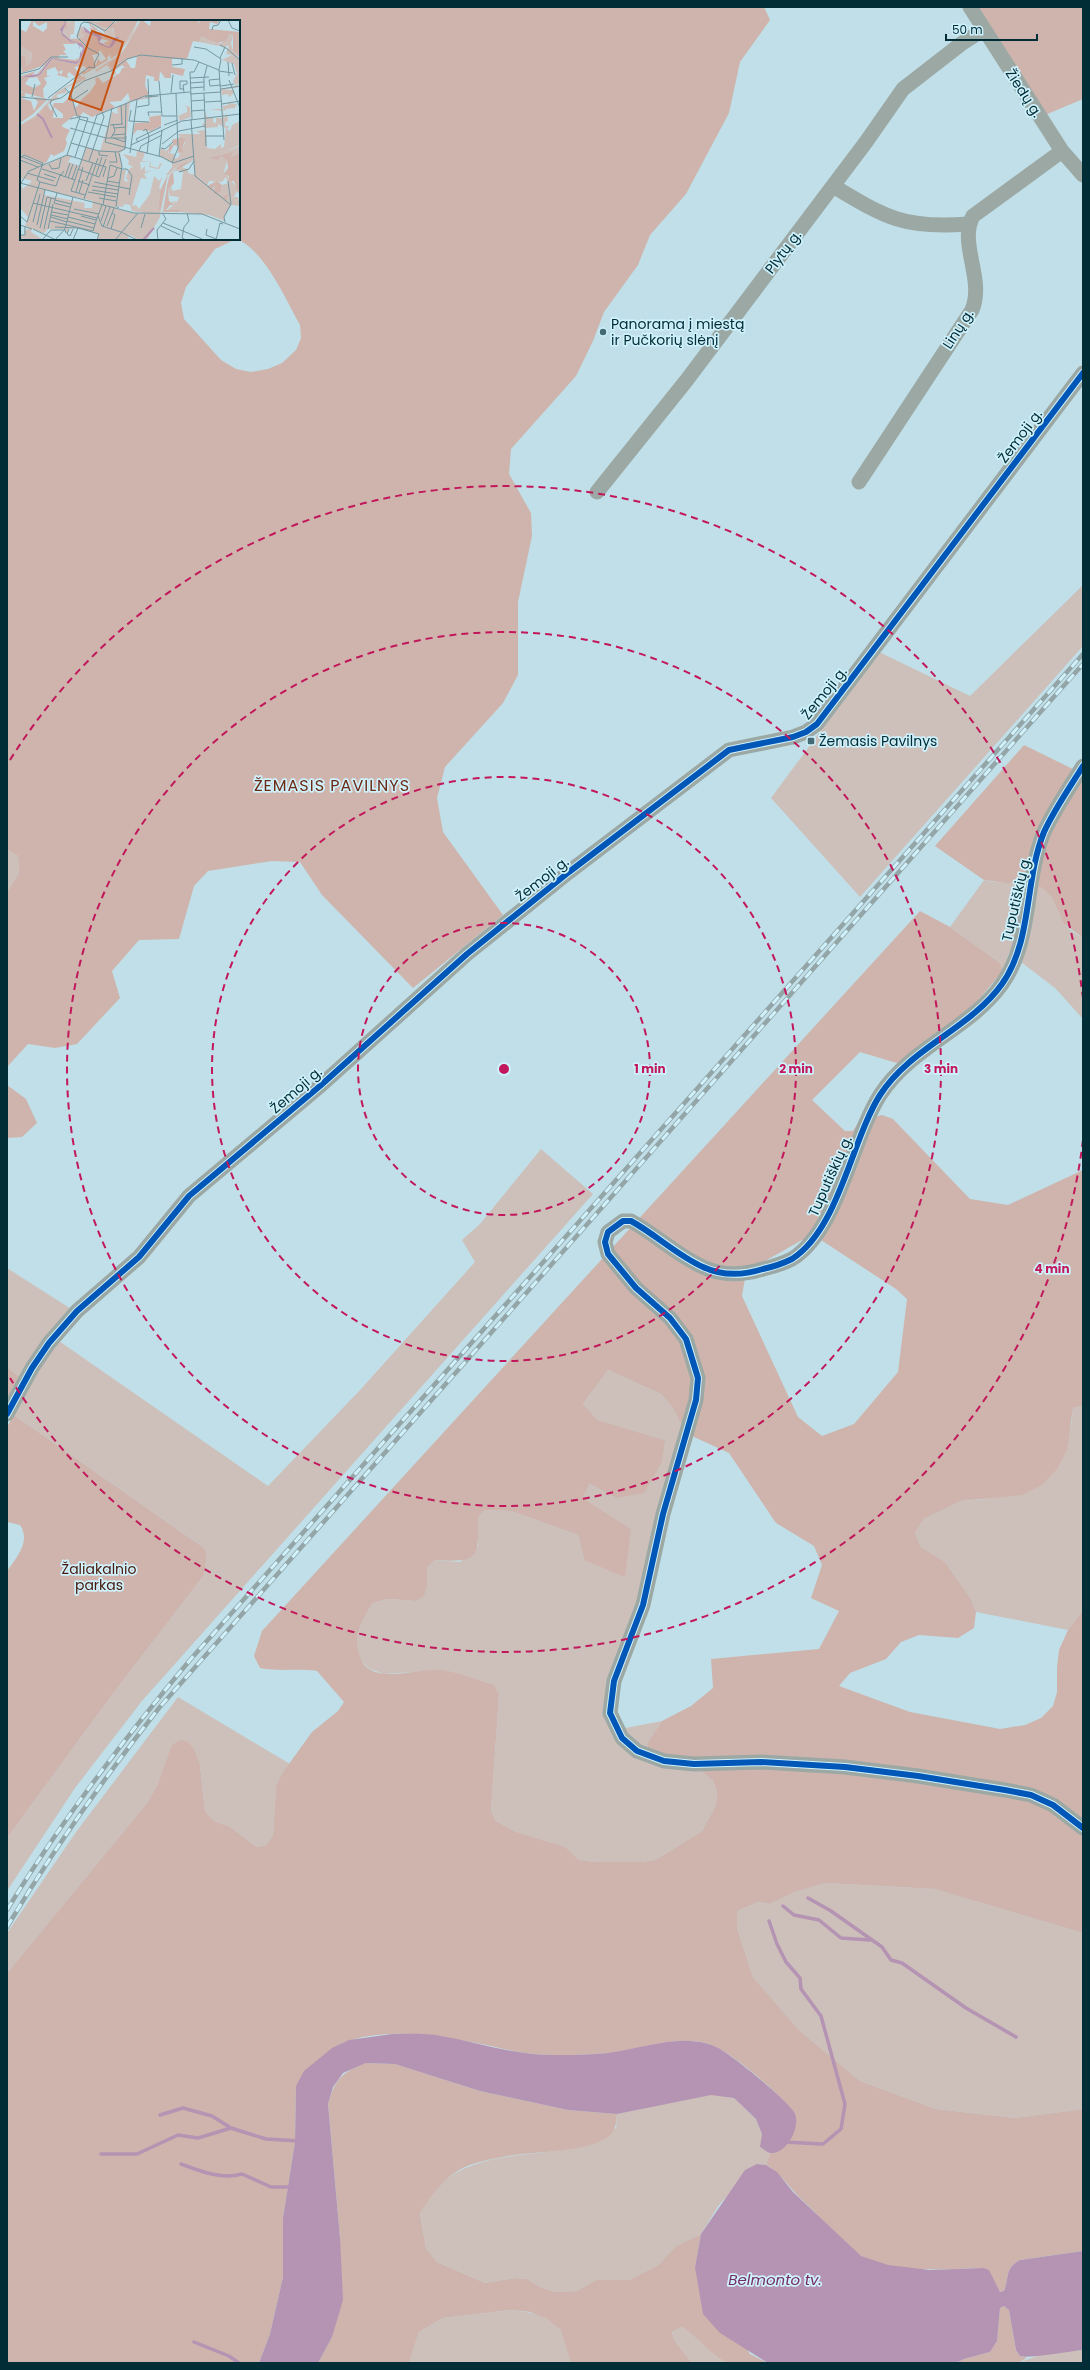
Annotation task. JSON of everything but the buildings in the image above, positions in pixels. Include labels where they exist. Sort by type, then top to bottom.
[{"type":"street","name":"Žiedų g.","points":[[970,7],[1062,152],[1083,175]]},
{"type":"street","name":"Plytų g.","points":[[597,492],[686,381],[833,186],[903,89],[961,44],[984,29]]},
{"type":"street","points":[[833,186],[877,212],[900,221],[940,226],[968,224],[981,209],[1062,152]]},
{"type":"street","name":"Linų g.","points":[[858,482],[972,310],[976,301],[975,274],[968,238],[968,224]]},
{"type":"street","name":"Žemoji g.","points":[[7,1414],[32,1368],[49,1343],[77,1311],[139,1257],[189,1196],[320,1086],[467,954],[569,872],[729,750],[793,737],[806,732],[817,724],[1083,372]]},
{"type":"street","name":"Tuputiškių g.","points":[[1083,766],[1044,833],[1030,888],[1024,930],[1010,970],[1002,984],[968,1020],[911,1061],[882,1092],[872,1109],[829,1212],[817,1234],[804,1249],[791,1259],[746,1274],[723,1272],[703,1267],[631,1221],[623,1221],[608,1232],[605,1242],[608,1254],[636,1288],[670,1318],[686,1339],[698,1378],[696,1400],[676,1466],[643,1604],[614,1681],[610,1713],[622,1738],[628,1744],[652,1757],[694,1764],[761,1762],[845,1767],[1031,1795],[1053,1806],[1083,1828]]},
{"type":"shaded area","points":[[1083,585],[1083,646],[860,897],[771,798],[879,652],[970,696]]},
{"type":"shaded area","points":[[8,848],[18,856],[19,873],[7,892]]},
{"type":"shaded area","points":[[984,880],[1028,883],[1042,887],[1047,890],[1053,898],[1061,919],[1073,932],[1083,938],[1083,1019],[1055,988],[1009,953],[1003,971],[1000,963],[950,927]]},
{"type":"shaded area","points":[[541,1149],[593,1194],[142,1701],[75,1788],[7,1891],[7,1838],[112,1695],[204,1575],[207,1554],[204,1548],[14,1415],[22,1379],[7,1367],[7,1268],[79,1314],[59,1341],[268,1486],[361,1389],[475,1262],[462,1240],[480,1224]]},
{"type":"shaded area","points":[[608,1370],[661,1394],[673,1408],[683,1428],[645,1580],[606,1708],[610,1731],[662,1721],[647,1743],[688,1760],[713,1781],[717,1792],[716,1805],[702,1831],[657,1859],[643,1862],[595,1862],[579,1860],[564,1847],[514,1831],[496,1821],[491,1811],[499,1695],[441,1670],[384,1674],[370,1669],[360,1660],[356,1645],[358,1626],[373,1603],[388,1599],[416,1601],[427,1586],[427,1568],[435,1560],[460,1562],[478,1546],[478,1517],[485,1510],[511,1511],[578,1535],[584,1560],[631,1529],[581,1499],[590,1484],[616,1498],[665,1440],[596,1420],[583,1404]]},
{"type":"shaded area","points":[[1083,1405],[1083,1610],[1068,1630],[976,1612],[971,1599],[945,1562],[921,1547],[915,1533],[924,1519],[961,1501],[986,1499],[1071,1426],[1073,1408]]},
{"type":"shaded area","points":[[178,1697],[290,1764],[281,1775],[276,1786],[273,1835],[266,1845],[257,1847],[229,1826],[214,1821],[205,1811],[200,1765],[158,1784],[147,1803],[7,1973],[7,1933],[76,1832]]},
{"type":"shaded area","points":[[826,1883],[934,1889],[1083,1933],[1083,2109],[1015,2118],[936,2109],[860,2081],[799,2030],[753,1977],[737,1928],[737,1911],[758,1902],[770,1904],[795,1892]]},
{"type":"shaded area","points":[[711,2094],[734,2098],[756,2119],[762,2134],[761,2147],[770,2153],[766,2165],[757,2164],[719,2205],[701,2234],[676,2246],[658,2265],[629,2280],[596,2280],[577,2291],[556,2292],[540,2287],[527,2279],[515,2278],[485,2283],[437,2262],[426,2248],[420,2212],[438,2186],[457,2172],[493,2159],[568,2149],[591,2144],[616,2128],[617,2114]]},
{"type":"shaded area","points":[[511,2310],[538,2315],[552,2320],[561,2330],[571,2363],[409,2363],[419,2332],[443,2318]]},
{"type":"shaded area","points":[[682,2327],[729,2363],[692,2363],[674,2340],[672,2332]]},
{"type":"shaded area","points":[[1083,2350],[1083,2363],[1018,2363],[1042,2354]]},
{"type":"green space","points":[[7,7],[764,7],[770,20],[740,62],[729,113],[686,194],[650,235],[638,265],[604,312],[593,341],[576,376],[511,449],[509,474],[531,513],[532,536],[518,602],[518,675],[503,703],[445,767],[437,798],[443,832],[503,915],[413,988],[322,895],[300,862],[272,861],[208,871],[194,886],[179,939],[139,940],[112,971],[120,998],[77,1044],[55,1048],[28,1044],[7,1067],[7,892],[19,873],[18,856],[7,849]]},
{"type":"green space","points":[[973,7],[1083,7],[1083,99],[1045,115]]},
{"type":"green space","points":[[1024,745],[1083,774],[1083,938],[1063,923],[1052,897],[1043,888],[1023,882],[1007,883],[984,880],[935,846]]},
{"type":"green space","points":[[920,911],[950,927],[1000,963],[1003,971],[973,1006],[900,1064],[860,1052],[812,1100],[845,1131],[853,1131],[859,1121],[882,1115],[893,1119],[970,1199],[1008,1205],[1083,1170],[1083,1405],[1073,1408],[1067,1450],[1057,1469],[1042,1485],[1023,1495],[961,1501],[924,1519],[915,1533],[921,1547],[945,1562],[971,1599],[976,1612],[974,1628],[958,1638],[919,1635],[901,1642],[886,1659],[850,1673],[839,1686],[910,1712],[1000,1729],[1025,1725],[1041,1718],[1053,1706],[1057,1692],[1059,1650],[1068,1630],[1083,1610],[1083,1933],[934,1889],[826,1883],[795,1892],[770,1904],[758,1902],[737,1911],[737,1928],[753,1977],[799,2030],[860,2081],[936,2109],[1015,2118],[1083,2109],[1083,2251],[1020,2260],[1009,2270],[1004,2291],[1000,2292],[984,2268],[904,2268],[873,2262],[861,2256],[845,2244],[781,2177],[766,2165],[770,2153],[777,2152],[794,2129],[796,2123],[792,2111],[777,2094],[751,2071],[720,2049],[710,2044],[678,2041],[608,2053],[551,2055],[522,2053],[439,2037],[386,2034],[351,2040],[335,2047],[321,2059],[296,2086],[295,2142],[283,2218],[283,2277],[270,2334],[259,2363],[7,2363],[7,1973],[147,1803],[158,1784],[172,1745],[180,1740],[187,1741],[194,1749],[200,1765],[205,1811],[214,1821],[229,1826],[257,1847],[266,1845],[273,1835],[276,1786],[281,1775],[312,1732],[338,1711],[344,1702],[317,1671],[274,1670],[260,1668],[254,1656],[262,1631]],"holes":[[[802,1240],[821,1240],[896,1289],[907,1299],[898,1372],[854,1424],[822,1436],[798,1417],[742,1296],[746,1272]],[[608,1370],[661,1394],[673,1408],[683,1428],[694,1437],[729,1453],[776,1523],[814,1546],[822,1565],[811,1598],[839,1611],[819,1649],[711,1659],[713,1688],[691,1706],[662,1721],[647,1743],[649,1750],[688,1760],[713,1781],[717,1792],[716,1805],[702,1831],[657,1859],[643,1862],[595,1862],[579,1860],[565,1847],[514,1831],[496,1821],[491,1811],[499,1695],[494,1685],[461,1674],[441,1670],[394,1674],[372,1671],[364,1664],[357,1646],[358,1633],[362,1621],[373,1603],[388,1599],[416,1601],[424,1596],[427,1586],[427,1568],[435,1560],[449,1561],[468,1559],[473,1555],[478,1542],[478,1517],[485,1510],[511,1511],[578,1535],[584,1560],[625,1577],[631,1529],[582,1498],[590,1484],[616,1498],[644,1493],[662,1462],[665,1440],[597,1420],[583,1404]]]},
{"type":"green space","points":[[7,1085],[26,1099],[37,1123],[22,1137],[7,1138]]},
{"type":"green space","points":[[7,1367],[22,1379],[7,1406]]},
{"type":"green space","name":"Žaliakalnio parkas","points":[[14,1415],[204,1548],[207,1554],[204,1575],[112,1695],[7,1838],[7,1571],[21,1549],[24,1537],[20,1525],[7,1522],[7,1427]]},
{"type":"green space","points":[[366,2063],[395,2064],[480,2091],[568,2110],[617,2114],[613,2132],[600,2142],[588,2146],[519,2154],[484,2161],[470,2165],[454,2173],[435,2191],[420,2213],[426,2248],[437,2262],[485,2283],[515,2278],[527,2279],[540,2287],[556,2292],[577,2291],[596,2280],[629,2280],[658,2265],[676,2246],[701,2234],[695,2267],[750,2354],[768,2363],[739,2364],[724,2361],[682,2327],[672,2332],[674,2340],[692,2363],[571,2363],[561,2330],[546,2318],[530,2312],[511,2310],[443,2318],[419,2332],[409,2363],[318,2363],[332,2337],[340,2238],[328,2104],[334,2088],[341,2077],[351,2070]]},
{"type":"green space","points":[[1004,2306],[1009,2310],[1016,2350],[1020,2356],[1027,2358],[1018,2363],[956,2363],[964,2359],[990,2352],[997,2341],[1000,2308]]},
{"type":"water","points":[[392,2034],[435,2035],[509,2051],[550,2055],[608,2053],[677,2041],[705,2043],[718,2048],[735,2059],[781,2098],[794,2112],[796,2124],[792,2138],[787,2144],[777,2152],[770,2153],[760,2147],[762,2134],[756,2119],[734,2098],[711,2095],[617,2114],[568,2110],[480,2091],[395,2064],[366,2063],[343,2073],[333,2087],[328,2104],[340,2238],[343,2300],[332,2337],[318,2363],[259,2363],[270,2334],[283,2277],[283,2218],[295,2142],[296,2086],[304,2071],[332,2048],[349,2040]]},
{"type":"water","name":"Belmonto tv.","points":[[757,2164],[766,2165],[777,2172],[793,2192],[861,2256],[888,2265],[930,2270],[984,2268],[989,2270],[1000,2292],[1004,2291],[1009,2270],[1020,2260],[1083,2251],[1083,2350],[1040,2356],[1020,2356],[1016,2350],[1009,2310],[1004,2306],[1000,2308],[997,2341],[990,2352],[964,2359],[956,2363],[768,2363],[720,2333],[703,2314],[695,2267],[701,2234],[745,2170]]},
{"type":"waterway","points":[[808,1898],[831,1911],[882,1947],[891,1960],[902,1963],[966,2008],[1016,2037]]},
{"type":"waterway","points":[[783,1906],[794,1915],[819,1920],[841,1938],[870,1940]]},
{"type":"waterway","points":[[769,1921],[777,1944],[786,1962],[800,1978],[801,1989],[821,2016],[845,2104],[841,2129],[823,2144],[784,2142]]},
{"type":"waterway","points":[[160,2115],[183,2108],[212,2116],[231,2128],[266,2139],[299,2141]]},
{"type":"waterway","points":[[101,2154],[137,2154],[178,2135],[198,2138],[231,2128]]},
{"type":"waterway","points":[[181,2164],[211,2174],[227,2176],[242,2174],[271,2187],[293,2187]]},
{"type":"waterway","points":[[194,2342],[229,2356],[239,2363]]},
{"type":"railway","points":[[7,1910],[71,1813],[141,1720],[190,1660],[1083,654]]},
{"type":"railway","points":[[7,1927],[42,1870],[80,1815],[159,1708],[1083,664]]},
{"type":"cycle path","points":[[7,1414],[32,1368],[49,1343],[77,1311],[139,1257],[189,1196],[320,1086],[467,954],[569,872],[729,750],[793,737],[806,732],[817,724],[1083,373]]},
{"type":"cycle path","points":[[1083,766],[1057,807],[1044,832],[1033,870],[1024,929],[1019,949],[1012,967],[1002,984],[989,1000],[974,1014],[908,1064],[893,1078],[880,1095],[870,1114],[833,1206],[822,1227],[808,1245],[792,1259],[782,1263],[756,1271],[733,1274],[718,1272],[703,1267],[631,1221],[623,1221],[608,1232],[605,1242],[608,1254],[636,1288],[670,1318],[686,1339],[698,1378],[696,1400],[663,1514],[643,1605],[614,1681],[610,1713],[622,1738],[637,1751],[664,1761],[694,1764],[761,1762],[845,1767],[918,1776],[1031,1795],[1053,1805],[1083,1828]]},
{"type":"place","name":"Panorama į miestą ir Pučkorių slėnį","points":[[603,332]]},
{"type":"place","name":"Žemasis Pavilnys","points":[[811,741]]},
{"type":"district","name":"ŽEMASIS PAVILNYS","points":[[332,785]]}]
